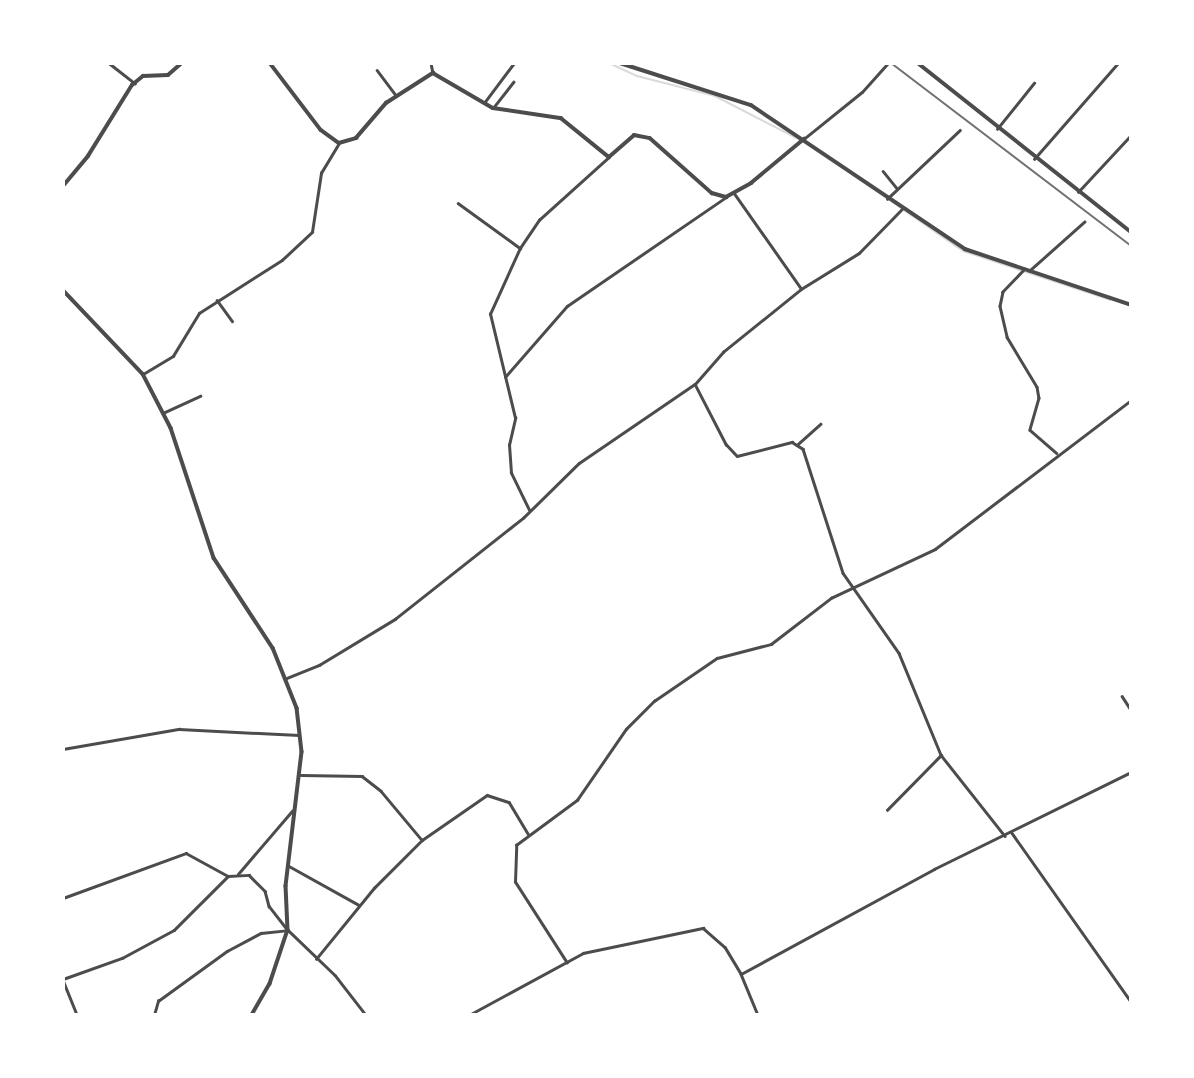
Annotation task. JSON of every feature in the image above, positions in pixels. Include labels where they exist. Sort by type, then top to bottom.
[{"type":"street","points":[[109,63],[135,83]]},
{"type":"street","points":[[63,186],[88,156],[135,83],[143,76],[168,75],[182,63]]},
{"type":"street","points":[[270,63],[321,130],[339,143]]},
{"type":"street","points":[[431,63],[433,73]]},
{"type":"street","points":[[484,103],[514,63]]},
{"type":"street","points":[[620,63],[751,105],[957,245],[1131,304]]},
{"type":"street","points":[[505,377],[567,306],[726,197],[735,195],[862,92],[888,63]]},
{"type":"street","points":[[918,63],[1034,159],[1131,232]]},
{"type":"street","points":[[1034,159],[1118,63]]},
{"type":"street","points":[[377,70],[396,94]]},
{"type":"street","points":[[143,374],[173,356],[199,313],[282,260],[312,232],[321,173],[339,143],[356,138],[396,94],[433,73],[440,73],[494,108],[561,118],[609,157]]},
{"type":"street","points":[[494,108],[513,82]]},
{"type":"street","points":[[997,129],[1034,83]]},
{"type":"street","points":[[887,199],[960,130]]},
{"type":"street","points":[[530,511],[511,473],[509,445],[515,418],[489,314],[520,248],[539,220],[609,157],[640,134],[667,151],[712,193],[726,197]]},
{"type":"street","points":[[1079,192],[1131,135]]},
{"type":"street","points":[[883,171],[897,188]]},
{"type":"street","points":[[735,195],[801,289]]},
{"type":"street","points":[[458,203],[520,248]]},
{"type":"street","points":[[287,678],[319,665],[395,620],[530,511],[579,463],[695,384],[723,352],[801,289],[859,253],[902,209]]},
{"type":"street","points":[[1057,454],[1030,430],[1039,398],[1037,387],[1007,337],[1000,306],[1003,292],[1084,222]]},
{"type":"street","points":[[63,290],[143,374],[163,413],[214,558],[273,648],[287,678],[302,736],[301,775],[292,811],[288,930],[270,984],[252,1015]]},
{"type":"street","points":[[217,300],[232,321]]},
{"type":"street","points":[[695,384],[726,444],[737,456],[792,442],[798,444],[814,475],[830,543],[853,588],[905,664],[941,755],[1005,836]]},
{"type":"street","points":[[163,413],[201,396]]},
{"type":"street","points":[[566,963],[516,883],[516,845],[577,800],[626,729],[673,686],[717,658],[771,644],[813,609],[935,549],[1131,400]]},
{"type":"street","points":[[798,444],[820,424]]},
{"type":"street","points":[[1122,696],[1131,710]]},
{"type":"street","points":[[63,750],[179,729],[302,736]]},
{"type":"street","points":[[887,810],[941,755]]},
{"type":"street","points":[[741,974],[934,869],[1012,833],[1131,772]]},
{"type":"street","points":[[301,775],[362,776],[381,791],[422,840]]},
{"type":"street","points":[[316,959],[359,905],[422,840],[487,795],[509,802],[528,834]]},
{"type":"street","points":[[238,874],[292,811]]},
{"type":"street","points":[[1012,833],[1131,1002]]},
{"type":"street","points":[[63,898],[186,853],[228,876]]},
{"type":"street","points":[[289,866],[359,905]]},
{"type":"street","points":[[77,1015],[63,979],[122,958],[174,930],[228,876],[238,874],[257,881],[288,930],[366,1015]]},
{"type":"street","points":[[469,1015],[583,953],[704,928],[725,947],[741,974],[758,1015]]},
{"type":"street","points":[[154,1015],[158,1001],[227,951],[261,933],[288,930]]},
{"type":"waterway","points":[[609,63],[637,76],[715,96],[802,141]]},
{"type":"waterway","points":[[853,175],[963,251],[1110,300]]},
{"type":"railway","points":[[891,63],[1131,246]]}]
